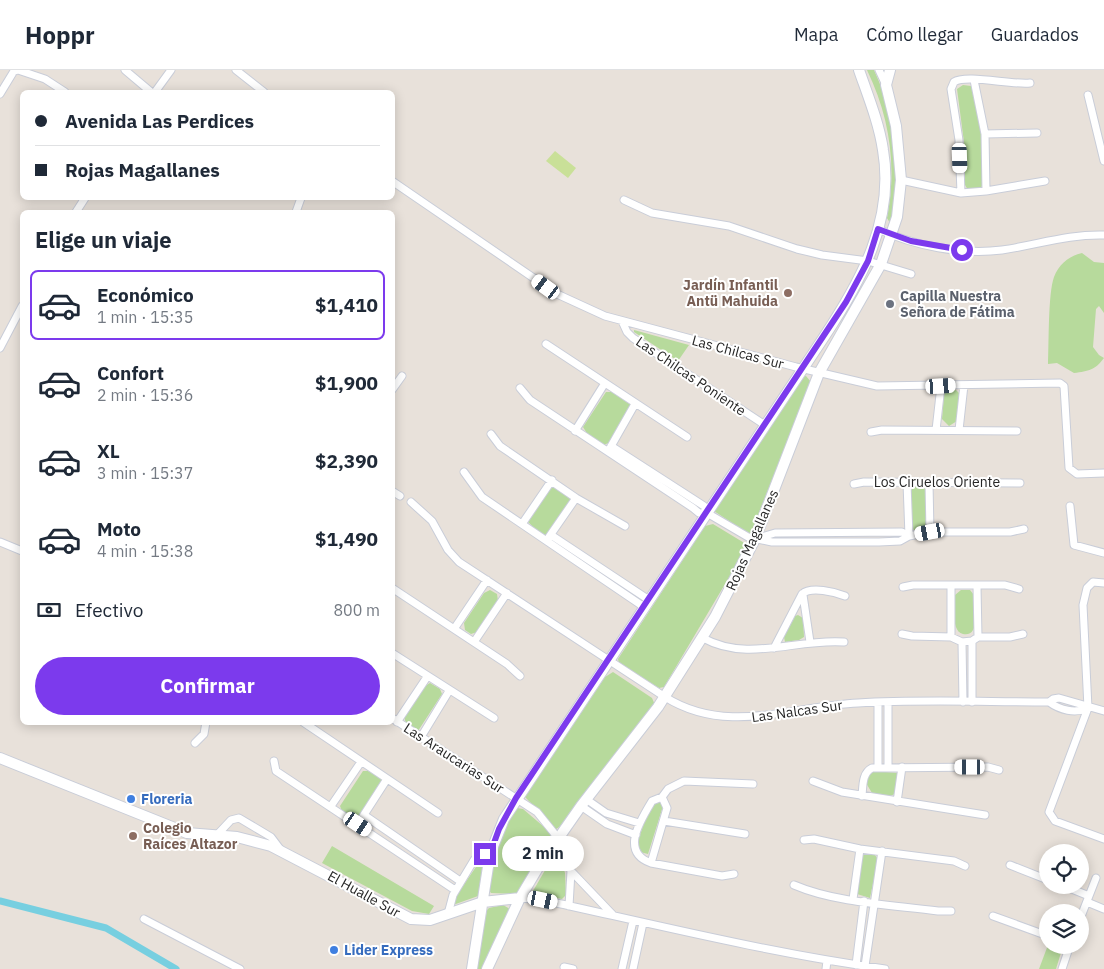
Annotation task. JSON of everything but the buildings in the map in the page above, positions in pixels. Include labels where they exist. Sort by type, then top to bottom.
[{"type":"street","points":[[0,94],[14,72],[18,70],[44,79],[62,90]]},
{"type":"street","points":[[125,70],[149,90]]},
{"type":"street","points":[[157,90],[170,70]]},
{"type":"street","points":[[236,70],[261,90]]},
{"type":"street","points":[[472,969],[490,854],[499,829],[516,798],[803,369],[846,302],[868,261],[878,229],[886,188],[885,164],[881,140],[859,70]]},
{"type":"street","name":"Rojas Magallanes","points":[[487,969],[520,898],[557,839],[665,698],[703,638],[755,539],[819,373],[881,264],[892,235],[899,207],[901,180],[896,126],[886,85],[879,70]]},
{"type":"street","points":[[886,85],[890,70]]},
{"type":"street","points":[[961,192],[959,140],[950,89],[957,80],[1030,83]]},
{"type":"street","points":[[974,80],[985,134],[986,191]]},
{"type":"street","points":[[1088,95],[1104,160]]},
{"type":"street","points":[[985,134],[1037,133]]},
{"type":"street","points":[[901,180],[961,192],[986,191],[1045,181]]},
{"type":"street","name":"Las Chilcas Sur","points":[[395,182],[557,294],[588,310],[622,321],[803,369],[877,386],[1060,383],[1064,386],[1069,468],[1077,474],[1104,473]]},
{"type":"street","points":[[624,200],[652,213],[729,226],[822,255],[868,261],[911,274]]},
{"type":"street","points":[[878,229],[892,235],[937,247],[984,251],[1011,248],[1062,237],[1104,235]]},
{"type":"street","points":[[0,348],[20,310]]},
{"type":"street","name":"Las Chilcas Poniente","points":[[622,321],[627,332],[633,338],[765,425]]},
{"type":"street","points":[[546,344],[687,437]]},
{"type":"street","points":[[395,386],[402,376]]},
{"type":"street","points":[[575,431],[605,383]]},
{"type":"street","points":[[959,430],[964,385]]},
{"type":"street","points":[[936,430],[941,386]]},
{"type":"street","points":[[520,388],[530,400],[699,513],[707,513],[733,529],[755,539],[772,542],[879,542],[900,541],[909,536],[930,532],[1010,532],[1024,530]]},
{"type":"street","points":[[607,453],[635,404]]},
{"type":"street","points":[[871,432],[936,430],[1016,431]]},
{"type":"street","points":[[491,434],[500,446],[576,498],[625,526]]},
{"type":"street","points":[[611,446],[704,506],[707,513]]},
{"type":"street","points":[[464,472],[482,496],[522,524],[548,538],[647,603]]},
{"type":"street","points":[[522,524],[552,480]]},
{"type":"street","points":[[908,483],[909,536]]},
{"type":"street","points":[[929,483],[930,532]]},
{"type":"street","name":"Los Ciruelos Oriente","points":[[854,484],[1020,483]]},
{"type":"street","points":[[395,493],[400,496]]},
{"type":"street","points":[[548,538],[576,498]]},
{"type":"street","name":"Las Nalcas Sur","points":[[411,502],[432,521],[455,558],[665,698],[698,712],[742,718],[836,704],[878,702],[1049,702],[1058,708],[1074,711],[1088,708]]},
{"type":"street","points":[[1070,506],[1074,545],[1104,553]]},
{"type":"street","points":[[0,542],[20,550]]},
{"type":"street","points":[[454,629],[487,580]]},
{"type":"street","points":[[1104,583],[1095,581],[1090,584],[1083,601],[1088,708],[1049,814],[1054,821],[1104,839]]},
{"type":"street","points":[[903,587],[913,585],[977,586],[1005,584],[1019,589]]},
{"type":"street","points":[[951,586],[951,637]]},
{"type":"street","points":[[972,702],[977,586]]},
{"type":"street","points":[[395,590],[507,664],[520,676]]},
{"type":"street","points":[[774,648],[802,594],[809,591],[834,592],[845,596]]},
{"type":"street","points":[[474,642],[507,594]]},
{"type":"street","points":[[802,594],[810,642]]},
{"type":"street","points":[[902,634],[951,637],[962,642],[1023,634]]},
{"type":"street","points":[[703,638],[715,644],[746,650],[810,642],[844,642]]},
{"type":"street","points":[[962,642],[963,702]]},
{"type":"street","points":[[395,655],[426,677],[494,718]]},
{"type":"street","points":[[395,720],[426,677]]},
{"type":"street","points":[[421,737],[449,691]]},
{"type":"street","points":[[878,702],[878,768]]},
{"type":"street","points":[[888,702],[888,767]]},
{"type":"street","points":[[1088,708],[1104,712]]},
{"type":"street","name":"Las Araucarias Sur","points":[[395,720],[516,798]]},
{"type":"street","points":[[195,743],[204,734],[206,725]]},
{"type":"street","points":[[307,725],[438,814]]},
{"type":"street","name":"El Hualle Sur","points":[[0,758],[180,830],[194,834],[249,839],[280,849],[405,916],[424,920],[483,902],[520,898],[614,916],[827,965],[856,965],[885,969]]},
{"type":"street","points":[[274,761],[276,771],[332,806],[455,890]]},
{"type":"street","points":[[332,806],[361,762]]},
{"type":"street","points":[[862,796],[866,773],[869,769],[888,767],[988,767],[1000,770]]},
{"type":"street","points":[[897,802],[902,768]]},
{"type":"street","points":[[358,824],[387,779]]},
{"type":"street","points":[[734,874],[722,876],[651,863],[636,854],[633,846],[639,823],[652,801],[662,798],[668,789],[684,781],[753,784]]},
{"type":"street","points":[[813,781],[842,792],[862,796],[985,814]]},
{"type":"street","points":[[516,798],[537,812],[557,839],[571,871],[614,916]]},
{"type":"street","points":[[651,863],[667,808],[662,798]]},
{"type":"street","points":[[584,802],[606,813],[639,823]]},
{"type":"street","points":[[584,802],[607,824],[636,835]]},
{"type":"street","points":[[364,816],[460,881]]},
{"type":"street","name":"El Hualle Sur","points":[[216,836],[231,820],[239,818],[271,837],[280,849]]},
{"type":"street","points":[[664,821],[745,834]]},
{"type":"street","points":[[804,840],[814,839],[860,849],[954,861],[965,866]]},
{"type":"street","points":[[853,899],[860,849]]},
{"type":"street","points":[[866,966],[882,851]]},
{"type":"street","points":[[448,914],[455,890],[477,856],[490,854]]},
{"type":"street","points":[[1010,865],[1039,876]]},
{"type":"street","points":[[568,906],[571,871]]},
{"type":"street","points":[[1086,904],[1096,878]]},
{"type":"street","points":[[794,885],[805,890],[864,901],[938,911],[951,910]]},
{"type":"street","points":[[1079,894],[1104,909]]},
{"type":"street","points":[[856,965],[864,901]]},
{"type":"street","points":[[993,916],[1039,933]]},
{"type":"street","points":[[144,919],[240,969]]},
{"type":"street","points":[[622,969],[633,921]]},
{"type":"street","points":[[633,969],[643,923]]},
{"type":"street","points":[[1063,967],[1067,954]]},
{"type":"street","points":[[564,967],[573,969]]},
{"type":"green space","points":[[867,70],[874,70],[888,106],[896,145],[897,185],[890,223],[887,218],[891,180],[889,142],[881,106]]},
{"type":"green space","points":[[963,85],[971,86],[977,109],[984,167],[981,189],[968,190],[965,185],[965,150],[957,89]]},
{"type":"green space","points":[[555,151],[576,168],[568,178],[546,161]]},
{"type":"green space","points":[[1082,253],[1094,262],[1104,263],[1104,313],[1099,306],[1096,309],[1093,347],[1104,358],[1091,369],[1074,373],[1057,363],[1048,364],[1050,306],[1052,285],[1056,272],[1065,261]]},
{"type":"green space","points":[[634,330],[689,345],[678,361],[634,332]]},
{"type":"green space","points":[[806,376],[811,382],[750,535],[714,511],[802,377]]},
{"type":"green space","points":[[949,389],[956,390],[960,394],[957,421],[949,426],[942,419],[944,393]]},
{"type":"green space","points":[[606,392],[612,392],[631,405],[610,442],[604,445],[588,435],[583,427]]},
{"type":"green space","points":[[914,485],[926,485],[927,526],[914,530],[911,528],[911,491]]},
{"type":"green space","points":[[552,486],[555,486],[571,500],[547,535],[543,536],[528,522]]},
{"type":"green space","points":[[713,524],[746,544],[747,547],[664,687],[659,688],[619,663],[618,659],[705,526]]},
{"type":"green space","points":[[490,590],[497,594],[498,601],[477,632],[471,634],[465,630],[464,623],[484,593]]},
{"type":"green space","points":[[961,590],[970,590],[974,595],[975,623],[972,631],[967,634],[959,632],[955,623],[955,595]]},
{"type":"green space","points":[[798,615],[803,618],[804,637],[799,640],[785,642],[784,637],[795,616]]},
{"type":"green space","points":[[613,672],[652,698],[655,705],[561,826],[556,829],[525,797],[605,677]]},
{"type":"green space","points":[[430,683],[440,689],[442,694],[418,731],[406,723],[404,717],[425,686]]},
{"type":"green space","points":[[363,771],[368,771],[383,779],[358,822],[342,811],[340,806]]},
{"type":"green space","points":[[873,771],[898,773],[900,776],[897,793],[890,796],[872,793],[866,783],[869,774]]},
{"type":"green space","points":[[656,800],[664,803],[648,854],[640,852],[637,844],[646,817]]},
{"type":"green space","points":[[517,808],[523,809],[550,832],[551,839],[517,894],[491,893],[489,890],[490,879],[498,847],[506,827]]},
{"type":"green space","points":[[332,846],[434,906],[429,914],[412,911],[322,863]]},
{"type":"green space","points":[[555,853],[559,854],[565,873],[566,895],[562,899],[536,894],[533,891]]},
{"type":"green space","points":[[865,853],[874,854],[878,859],[870,898],[857,894],[862,856]]},
{"type":"green space","points":[[480,861],[483,862],[478,896],[453,905],[452,902]]},
{"type":"green space","points":[[503,905],[510,909],[483,969],[476,969],[487,910]]},
{"type":"green space","points":[[1045,954],[1061,954],[1056,969],[1039,969]]},
{"type":"waterway","points":[[0,901],[106,928],[176,969]]},
{"type":"place","name":"Jardín Infantil Antü Mahuida","points":[[788,293]]},
{"type":"place","name":"Capilla Nuestra Señora de Fátima","points":[[890,304]]},
{"type":"place","name":"Floreria","points":[[131,799]]},
{"type":"place","name":"Colegio Raíces Altazor","points":[[133,836]]},
{"type":"place","name":"Lider Express","points":[[334,950]]},
{"type":"route","points":[[485,854],[490,854],[499,829],[516,798],[846,302],[862,275],[872,251],[878,229],[911,241],[962,250]]}]
